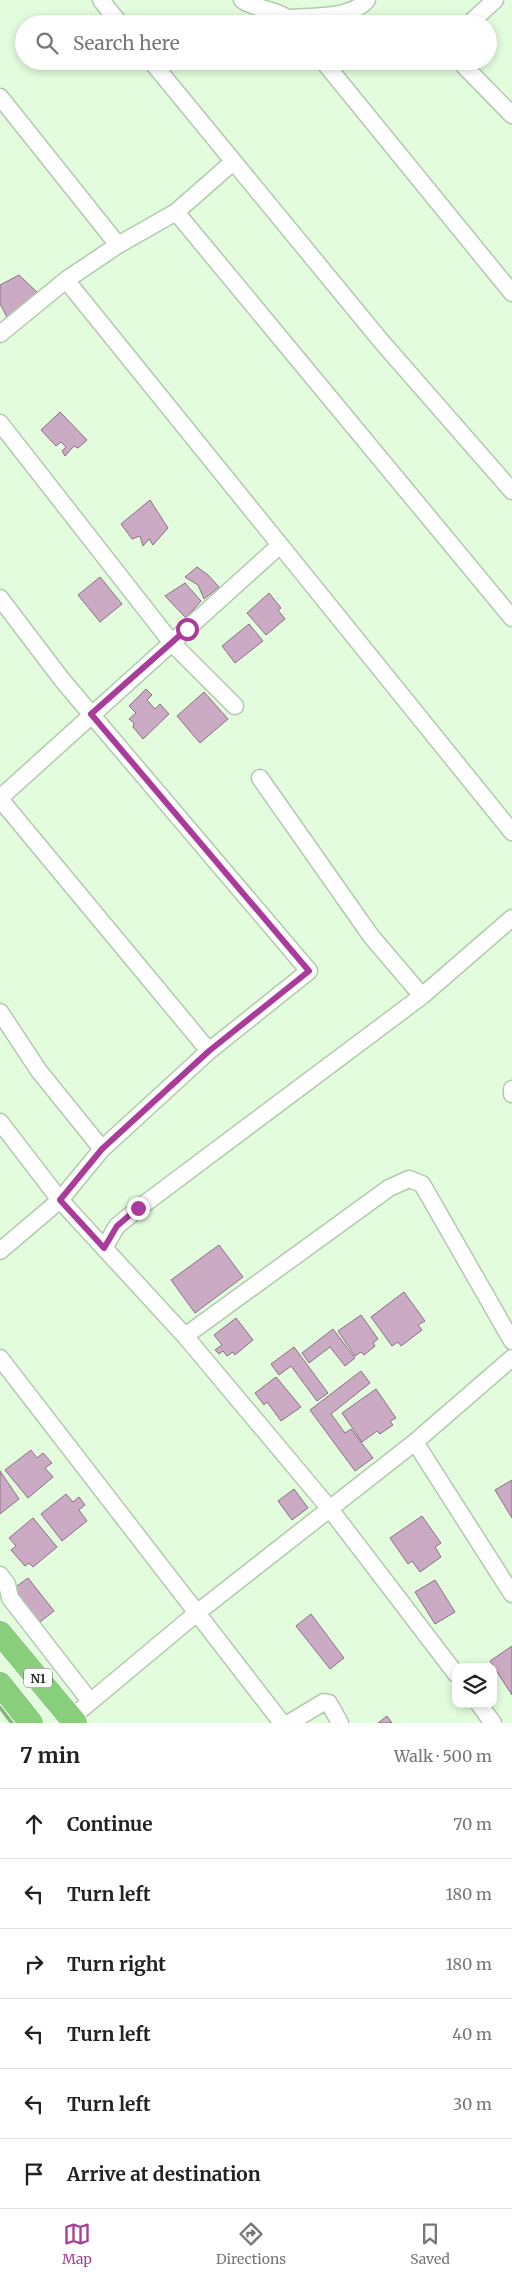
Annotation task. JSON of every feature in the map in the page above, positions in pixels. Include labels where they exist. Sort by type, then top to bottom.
[{"type":"highway","name":"N1","points":[[0,1633],[73,1720]]},
{"type":"highway","name":"N1","points":[[0,1684],[31,1723]]},
{"type":"street","points":[[101,0],[113,15]]},
{"type":"street","points":[[242,0],[275,15]]},
{"type":"street","points":[[328,15],[347,12],[362,6],[367,0]]},
{"type":"street","points":[[479,15],[495,0]]},
{"type":"street","points":[[158,70],[232,162],[512,491]]},
{"type":"street","points":[[330,70],[512,292]]},
{"type":"street","points":[[468,70],[512,115]]},
{"type":"street","points":[[0,97],[118,244]]},
{"type":"street","points":[[2,329],[66,280],[118,244],[176,212],[232,162]]},
{"type":"street","points":[[176,212],[512,618]]},
{"type":"street","points":[[66,280],[512,832]]},
{"type":"street","points":[[0,423],[172,643],[236,706]]},
{"type":"street","points":[[209,1051],[0,799],[91,714],[279,546]]},
{"type":"street","points":[[0,598],[91,714],[309,971],[209,1051],[102,1149],[60,1200],[0,1252]]},
{"type":"street","points":[[260,778],[371,936],[422,996]]},
{"type":"street","points":[[104,1248],[117,1226],[138,1208],[422,996],[512,918]]},
{"type":"street","points":[[0,1012],[39,1071],[102,1149]]},
{"type":"street","points":[[512,1089],[512,1094]]},
{"type":"street","points":[[0,1122],[60,1200],[185,1336],[330,1508],[452,1669]]},
{"type":"street","points":[[185,1336],[389,1188],[409,1179],[422,1184],[512,1341]]},
{"type":"street","points":[[0,1358],[282,1723]]},
{"type":"street","points":[[73,1720],[90,1702],[198,1612],[415,1442],[512,1358]]},
{"type":"street","points":[[415,1442],[512,1594]]},
{"type":"street","points":[[0,1575],[7,1584],[10,1598],[90,1702]]},
{"type":"street","points":[[289,1723],[324,1702],[329,1703],[340,1723]]},
{"type":"street","points":[[482,1708],[493,1723]]},
{"type":"building","points":[[19,275],[39,294],[26,302],[25,308],[7,317],[0,304],[0,285]]},
{"type":"building","points":[[60,412],[87,440],[78,448],[74,446],[65,456],[62,451],[66,447],[61,442],[56,446],[41,430]]},
{"type":"building","points":[[150,500],[168,528],[153,545],[149,539],[143,546],[140,536],[132,539],[121,524]]},
{"type":"building","points":[[197,567],[219,587],[204,599],[198,585],[185,577]]},
{"type":"building","points":[[100,577],[122,604],[100,622],[78,595]]},
{"type":"building","points":[[185,583],[201,601],[186,618],[165,596]]},
{"type":"building","points":[[269,593],[281,608],[278,610],[285,619],[266,635],[247,613]]},
{"type":"building","points":[[249,624],[263,641],[235,663],[222,646]]},
{"type":"building","points":[[146,689],[152,695],[147,700],[155,709],[160,704],[169,714],[143,739],[133,727],[134,723],[129,719],[136,713],[129,706]]},
{"type":"building","points":[[204,692],[228,719],[200,743],[177,716]]},
{"type":"building","points":[[219,1245],[243,1277],[195,1313],[171,1280]]},
{"type":"building","points":[[404,1292],[425,1321],[418,1325],[422,1330],[401,1346],[398,1342],[392,1346],[371,1317]]},
{"type":"building","points":[[361,1315],[378,1339],[373,1343],[375,1346],[364,1355],[361,1352],[355,1356],[338,1331]]},
{"type":"building","points":[[236,1318],[253,1340],[235,1355],[233,1352],[227,1356],[223,1351],[219,1354],[215,1350],[222,1345],[214,1335]]},
{"type":"building","points":[[333,1329],[355,1358],[345,1366],[330,1347],[309,1363],[302,1353]]},
{"type":"building","points":[[294,1347],[328,1393],[317,1401],[291,1366],[279,1375],[271,1364]]},
{"type":"building","points":[[361,1371],[370,1383],[331,1414],[345,1433],[351,1429],[373,1458],[355,1471],[310,1410]]},
{"type":"building","points":[[276,1377],[301,1407],[281,1421],[267,1402],[264,1405],[255,1393]]},
{"type":"building","points":[[376,1389],[396,1418],[390,1421],[393,1425],[380,1434],[377,1431],[362,1442],[342,1413]]},
{"type":"building","points":[[31,1450],[37,1458],[43,1453],[52,1463],[45,1468],[53,1477],[28,1498],[5,1470]]},
{"type":"building","points":[[0,1471],[19,1499],[0,1514]]},
{"type":"building","points":[[512,1480],[512,1518],[495,1490]]},
{"type":"building","points":[[294,1489],[308,1508],[292,1520],[278,1501]]},
{"type":"building","points":[[66,1494],[73,1502],[79,1497],[85,1505],[79,1510],[87,1521],[62,1541],[41,1514]]},
{"type":"building","points":[[422,1516],[441,1543],[435,1547],[441,1557],[420,1572],[412,1561],[408,1564],[390,1538]]},
{"type":"building","points":[[33,1518],[57,1547],[33,1567],[29,1563],[25,1566],[11,1550],[16,1546],[9,1538]]},
{"type":"building","points":[[28,1578],[54,1611],[36,1625],[10,1591]]},
{"type":"building","points":[[435,1580],[455,1612],[435,1624],[415,1592]]},
{"type":"building","points":[[311,1614],[344,1658],[330,1669],[296,1626]]},
{"type":"building","points":[[512,1646],[512,1695],[497,1672],[497,1663],[491,1663],[490,1661]]},
{"type":"building","points":[[387,1716],[392,1723],[378,1723]]},
{"type":"waterway","points":[[0,1707],[12,1723]]},
{"type":"route","points":[[138,1208],[117,1226],[104,1248],[60,1200],[102,1149],[209,1051],[309,971],[91,714],[187,629]]}]
